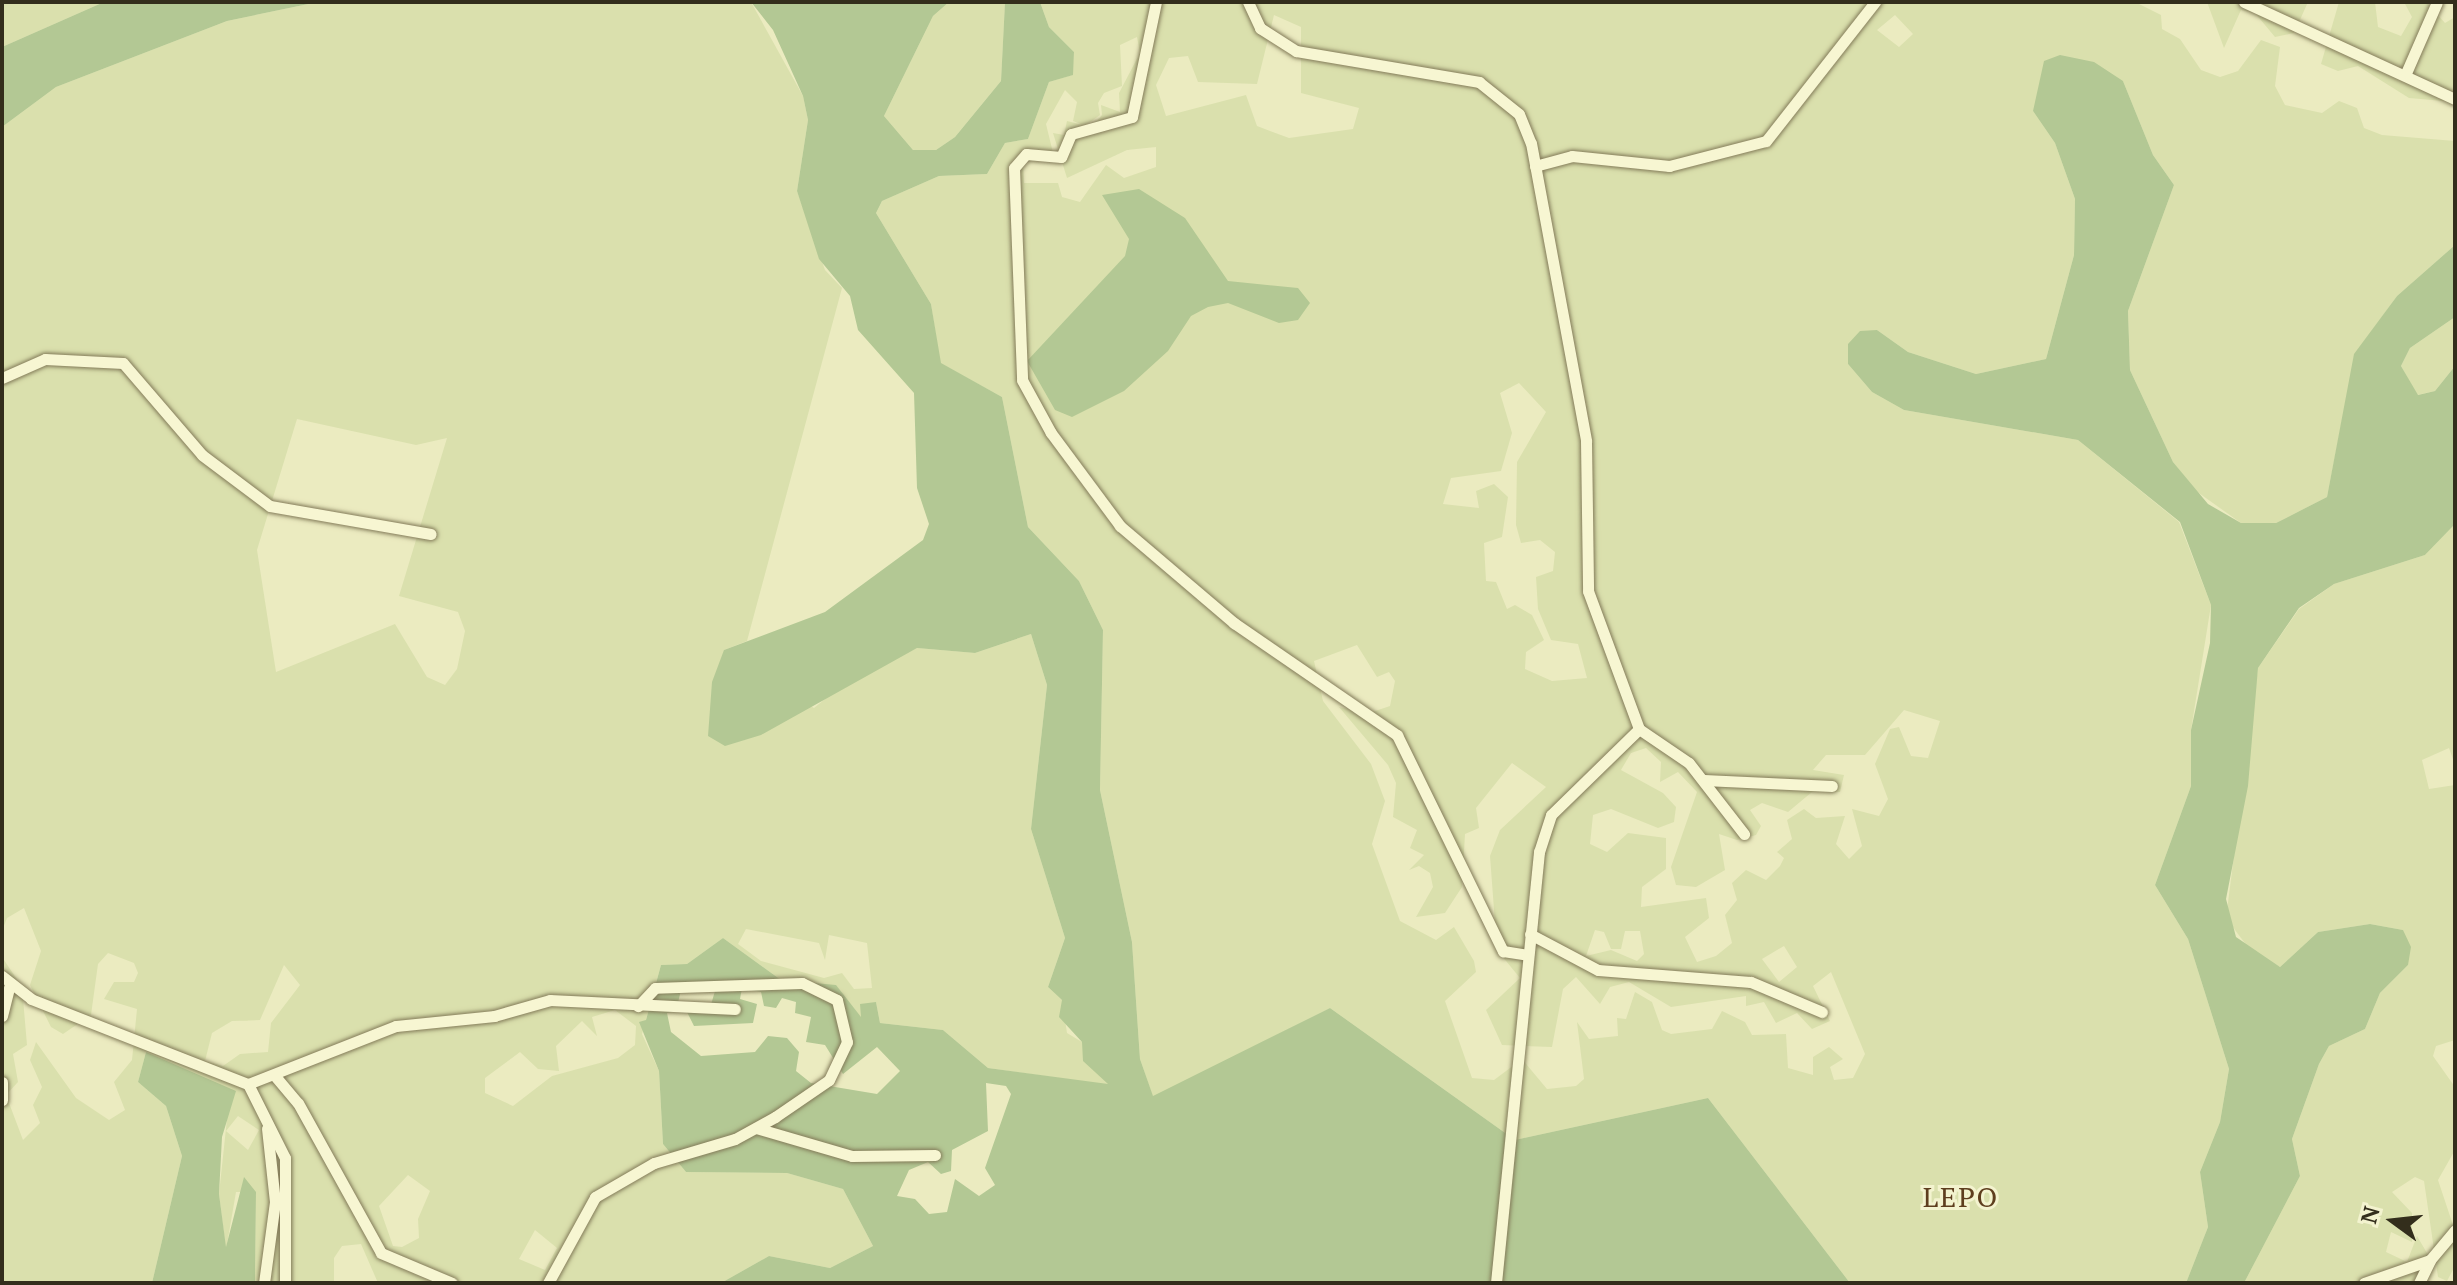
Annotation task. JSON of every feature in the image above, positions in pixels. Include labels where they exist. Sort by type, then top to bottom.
[{"type":"street","points":[[1156,2],[1132,117],[1071,134],[1061,157],[1026,154],[1014,168],[1022,380],[1058,445],[1120,526],[1234,623],[1397,735],[1503,951],[1528,955]]},
{"type":"street","points":[[1248,2],[1260,28],[1296,51],[1479,82],[1519,114],[1535,166],[1586,441],[1588,591],[1639,729],[1704,780],[1744,834]]},
{"type":"street","points":[[1535,166],[1594,156],[1622,166],[1669,166],[1766,141],[1875,2]]},
{"type":"street","points":[[2244,2],[2306,36],[2406,73],[2455,99]]},
{"type":"street","points":[[2406,73],[2437,2]]},
{"type":"street","points":[[2,378],[45,359],[123,363],[202,455],[270,506],[431,534]]},
{"type":"street","points":[[1496,1283],[1530,934],[1551,815],[1639,729]]},
{"type":"street","points":[[1704,780],[1832,786]]},
{"type":"street","points":[[1530,934],[1598,970],[1751,982],[1822,1012]]},
{"type":"street","points":[[2,976],[9,987],[248,1084],[419,1021],[494,1016],[550,1000],[735,1009]]},
{"type":"street","points":[[548,1283],[577,1219],[619,1179],[756,1128],[829,1080],[840,1062],[847,1029],[837,1000],[802,983],[738,980],[655,988],[638,1006]]},
{"type":"street","points":[[2,1016],[9,987]]},
{"type":"street","points":[[275,1076],[298,1103],[381,1253],[452,1283]]},
{"type":"street","points":[[2,1082],[2,1100]]},
{"type":"street","points":[[248,1084],[288,1171],[285,1283]]},
{"type":"street","points":[[263,1112],[275,1202],[264,1283]]},
{"type":"street","points":[[756,1128],[852,1156],[935,1155]]},
{"type":"street","points":[[2419,1283],[2430,1260],[2455,1230]]},
{"type":"street","points":[[2364,1283],[2430,1260]]},
{"type":"green space","points":[[2,2],[104,2],[2,47]]},
{"type":"green space","points":[[104,2],[318,2],[227,21],[56,87],[2,127],[2,47]]},
{"type":"green space","points":[[318,2],[751,2],[803,96],[808,120],[797,191],[825,270],[842,288],[747,641],[724,650],[814,708],[847,681],[917,648],[975,653],[1031,634],[1047,685],[1031,829],[1065,938],[1048,987],[1062,1000],[1067,1033],[1082,1042],[1109,1085],[988,1068],[943,1030],[880,1023],[876,1002],[862,1019],[781,980],[723,938],[687,964],[661,965],[642,1034],[659,1071],[663,1144],[686,1172],[787,1173],[843,1189],[873,1246],[830,1268],[769,1256],[721,1283],[378,1283],[361,1244],[342,1246],[334,1258],[334,1283],[255,1283],[256,1192],[236,1192],[226,1250],[219,1194],[227,1119],[146,1052],[138,1082],[166,1106],[182,1156],[152,1283],[2,1283],[2,957],[22,987],[27,1045],[13,1054],[18,1082],[6,1095],[23,1140],[40,1123],[33,1105],[42,1087],[30,1060],[36,1042],[76,1098],[109,1120],[125,1110],[114,1082],[132,1060],[137,1009],[104,999],[114,982],[134,982],[138,973],[134,963],[108,953],[98,964],[91,1015],[63,1034],[51,1027],[30,985],[41,951],[24,908],[7,918],[2,931],[2,127],[56,87],[227,21]],"holes":[[[297,419],[416,445],[447,438],[399,596],[458,612],[465,631],[457,669],[445,685],[427,677],[395,624],[276,672],[257,550]],[[746,929],[819,943],[825,960],[829,935],[867,943],[872,988],[854,989],[842,973],[824,978],[761,961],[738,944]],[[284,965],[300,985],[271,1023],[268,1052],[240,1054],[223,1066],[205,1061],[212,1033],[232,1021],[260,1020]],[[615,1010],[636,1026],[635,1045],[618,1058],[552,1076],[513,1106],[485,1093],[485,1078],[520,1052],[538,1069],[559,1071],[556,1046],[582,1021],[597,1036],[592,1017]],[[238,1116],[259,1130],[248,1150],[226,1131]],[[408,1175],[430,1191],[418,1219],[419,1238],[402,1247],[393,1246],[379,1206]],[[535,1230],[557,1248],[545,1270],[519,1259]]]},
{"type":"green space","points":[[751,2],[949,2],[933,16],[884,116],[913,150],[936,150],[955,137],[1001,81],[1005,2],[1040,2],[1049,27],[1074,52],[1073,75],[1049,82],[1028,139],[1005,143],[987,174],[939,176],[882,201],[876,213],[931,304],[941,363],[1002,397],[1028,527],[1079,581],[1103,630],[1100,790],[1132,942],[1140,1059],[1153,1096],[1330,1008],[1515,1140],[1708,1098],[1850,1283],[721,1283],[769,1256],[830,1268],[873,1246],[843,1189],[787,1173],[686,1172],[663,1144],[659,1071],[639,1022],[646,1020],[661,965],[687,964],[723,938],[781,980],[836,985],[861,1017],[860,1004],[876,1002],[880,1023],[943,1030],[988,1068],[1108,1084],[1083,1061],[1082,1042],[1059,1017],[1062,1000],[1048,987],[1065,938],[1031,829],[1047,685],[1031,634],[975,653],[917,648],[761,735],[725,746],[708,736],[712,682],[724,650],[825,612],[923,540],[929,524],[917,488],[914,393],[858,330],[850,296],[819,259],[797,191],[808,120],[803,96],[773,30]],"holes":[[[742,988],[761,992],[764,1006],[776,1008],[782,998],[796,1002],[795,1013],[811,1017],[806,1042],[825,1045],[843,1074],[877,1047],[900,1071],[877,1094],[811,1083],[796,1071],[799,1052],[787,1038],[768,1036],[755,1052],[701,1056],[671,1032],[667,1013],[676,1011],[681,990],[715,991],[710,1008],[686,1010],[694,1026],[753,1023],[757,1004],[740,999]],[[986,1083],[1006,1086],[1011,1094],[985,1168],[995,1185],[979,1196],[955,1179],[947,1212],[929,1214],[915,1199],[897,1196],[909,1170],[928,1162],[941,1174],[951,1171],[952,1150],[988,1131]]]},
{"type":"green space","points":[[949,2],[1005,2],[1001,81],[955,137],[936,150],[913,150],[884,116],[933,16]]},
{"type":"green space","points":[[1040,2],[2135,2],[2161,15],[2162,29],[2180,39],[2201,70],[2220,77],[2238,71],[2261,40],[2280,47],[2275,86],[2285,105],[2322,113],[2339,101],[2357,108],[2364,128],[2382,135],[2455,141],[2455,245],[2397,296],[2355,354],[2327,497],[2276,523],[2241,523],[2196,491],[2173,462],[2130,370],[2128,311],[2174,185],[2153,155],[2123,81],[2033,111],[2055,143],[2075,199],[2074,255],[2046,359],[1976,374],[1908,352],[1877,330],[1848,364],[1872,392],[1904,410],[2078,440],[2179,522],[2211,605],[2191,730],[2191,786],[2155,885],[2188,939],[2229,1069],[2220,1122],[2200,1172],[2208,1227],[2186,1283],[1850,1283],[1708,1098],[1515,1140],[1330,1008],[1153,1097],[1140,1059],[1132,942],[1100,790],[1103,630],[1079,581],[1028,527],[1002,397],[940,363],[931,304],[876,213],[882,201],[939,176],[987,174],[1005,143],[1028,139],[1049,82],[1072,75],[1074,52],[1049,27]],"holes":[[[1274,15],[1301,27],[1301,93],[1359,108],[1353,129],[1289,138],[1257,126],[1246,95],[1166,116],[1156,85],[1169,58],[1188,56],[1198,82],[1257,84]],[[1895,15],[1913,34],[1899,47],[1877,30]],[[1137,37],[1140,53],[1119,93],[1120,112],[1101,105],[1102,115],[1096,122],[1086,125],[1100,115],[1098,103],[1104,93],[1122,86],[1120,45]],[[1065,90],[1077,102],[1073,121],[1083,125],[1067,121],[1064,135],[1053,133],[1067,178],[1127,150],[1156,147],[1156,167],[1124,178],[1106,165],[1080,202],[1062,197],[1058,183],[1024,183],[1023,161],[1055,161],[1046,124]],[[1519,383],[1546,412],[1517,462],[1516,525],[1521,543],[1540,540],[1555,552],[1553,571],[1536,577],[1538,609],[1551,640],[1578,644],[1587,678],[1552,681],[1525,669],[1526,652],[1544,640],[1532,615],[1515,605],[1507,609],[1496,582],[1486,581],[1484,543],[1502,537],[1508,497],[1494,484],[1476,491],[1479,508],[1443,504],[1451,478],[1501,471],[1512,433],[1500,393]],[[1357,645],[1377,677],[1389,672],[1395,681],[1390,706],[1369,713],[1339,707],[1388,765],[1396,783],[1393,817],[1417,830],[1410,848],[1424,855],[1409,870],[1419,866],[1430,873],[1433,887],[1416,917],[1445,913],[1462,887],[1465,834],[1479,828],[1476,808],[1512,763],[1546,787],[1500,830],[1490,856],[1497,950],[1520,978],[1486,1010],[1502,1045],[1552,1047],[1563,989],[1576,977],[1600,1004],[1610,987],[1629,982],[1671,1007],[1746,996],[1746,1006],[1764,1002],[1776,1023],[1797,1013],[1812,1029],[1830,1021],[1813,986],[1831,972],[1865,1054],[1853,1078],[1834,1080],[1830,1067],[1843,1059],[1829,1047],[1813,1057],[1813,1075],[1788,1068],[1786,1034],[1752,1035],[1745,1022],[1722,1011],[1712,1029],[1671,1034],[1662,1030],[1652,1002],[1635,992],[1626,1019],[1617,1018],[1618,1036],[1589,1039],[1577,1022],[1584,1079],[1576,1086],[1547,1089],[1522,1059],[1494,1080],[1472,1078],[1445,1001],[1476,972],[1474,961],[1454,927],[1436,940],[1400,921],[1372,844],[1385,801],[1371,764],[1323,701],[1314,661]],[[1904,710],[1940,721],[1928,758],[1911,756],[1899,727],[1890,729],[1875,764],[1888,799],[1879,816],[1852,809],[1862,846],[1849,859],[1836,844],[1845,816],[1816,818],[1804,809],[1787,820],[1792,839],[1777,852],[1784,858],[1780,866],[1766,880],[1746,870],[1732,883],[1737,900],[1725,915],[1732,943],[1716,956],[1697,962],[1685,937],[1709,918],[1706,898],[1641,907],[1642,887],[1666,869],[1666,838],[1628,833],[1607,852],[1590,844],[1593,815],[1611,809],[1658,828],[1674,822],[1676,807],[1663,793],[1621,770],[1631,753],[1646,748],[1661,762],[1660,782],[1678,772],[1697,792],[1671,867],[1676,885],[1696,887],[1725,870],[1719,834],[1737,840],[1756,835],[1761,826],[1750,810],[1762,803],[1788,812],[1812,792],[1840,792],[1844,775],[1813,770],[1826,755],[1865,755]],[[1595,930],[1604,932],[1611,949],[1621,949],[1625,931],[1640,931],[1644,954],[1637,961],[1611,950],[1586,956]],[[1784,946],[1797,967],[1779,982],[1762,959]]]},
{"type":"green space","points":[[2207,2],[2308,2],[2294,33],[2275,37],[2255,13],[2241,10],[2224,48]]},
{"type":"green space","points":[[2339,2],[2375,2],[2378,27],[2401,36],[2412,17],[2404,2],[2426,2],[2445,23],[2455,17],[2455,102],[2409,98],[2358,66],[2338,71],[2321,64]]},
{"type":"green space","points":[[2060,55],[2094,62],[2123,81],[2153,155],[2174,185],[2128,311],[2130,370],[2173,462],[2208,504],[2241,523],[2276,523],[2327,497],[2354,354],[2397,296],[2455,245],[2455,317],[2410,348],[2401,366],[2418,395],[2435,391],[2455,366],[2455,524],[2425,555],[2334,584],[2299,608],[2258,668],[2248,786],[2226,899],[2236,937],[2280,967],[2318,932],[2370,924],[2403,930],[2411,947],[2408,965],[2380,993],[2365,1029],[2329,1046],[2319,1064],[2292,1139],[2300,1176],[2244,1283],[2186,1283],[2208,1227],[2200,1172],[2220,1122],[2229,1069],[2188,939],[2155,885],[2191,786],[2191,730],[2210,643],[2211,605],[2180,522],[2078,440],[1904,410],[1872,392],[1848,364],[1848,344],[1860,331],[1877,330],[1908,352],[1976,374],[2046,359],[2074,255],[2075,199],[2055,143],[2033,111],[2044,61]]},
{"type":"green space","points":[[1139,189],[1185,218],[1228,281],[1298,288],[1310,303],[1298,320],[1279,323],[1228,303],[1208,307],[1191,316],[1168,351],[1124,391],[1072,417],[1055,410],[1027,361],[1125,256],[1129,239],[1102,195]]},
{"type":"green space","points":[[2455,317],[2455,366],[2435,391],[2417,395],[2401,366],[2410,348]]},
{"type":"green space","points":[[2455,524],[2455,765],[2449,748],[2422,760],[2429,789],[2455,785],[2455,1040],[2436,1046],[2433,1056],[2455,1087],[2455,1150],[2438,1180],[2455,1231],[2455,1266],[2447,1281],[2438,1277],[2424,1181],[2415,1177],[2392,1192],[2412,1213],[2412,1242],[2391,1232],[2386,1252],[2407,1262],[2417,1236],[2434,1265],[2426,1283],[2244,1283],[2300,1176],[2292,1139],[2319,1064],[2329,1046],[2365,1029],[2380,993],[2408,965],[2403,930],[2370,924],[2318,932],[2280,967],[2250,950],[2226,918],[2258,668],[2299,609],[2334,584],[2425,555]]},
{"type":"green space","points":[[146,1052],[236,1091],[222,1137],[219,1194],[226,1247],[244,1177],[256,1192],[255,1283],[152,1283],[182,1156],[166,1106],[138,1082]]},
{"type":"district","name":"LEPO","points":[[1961,1197]]}]
